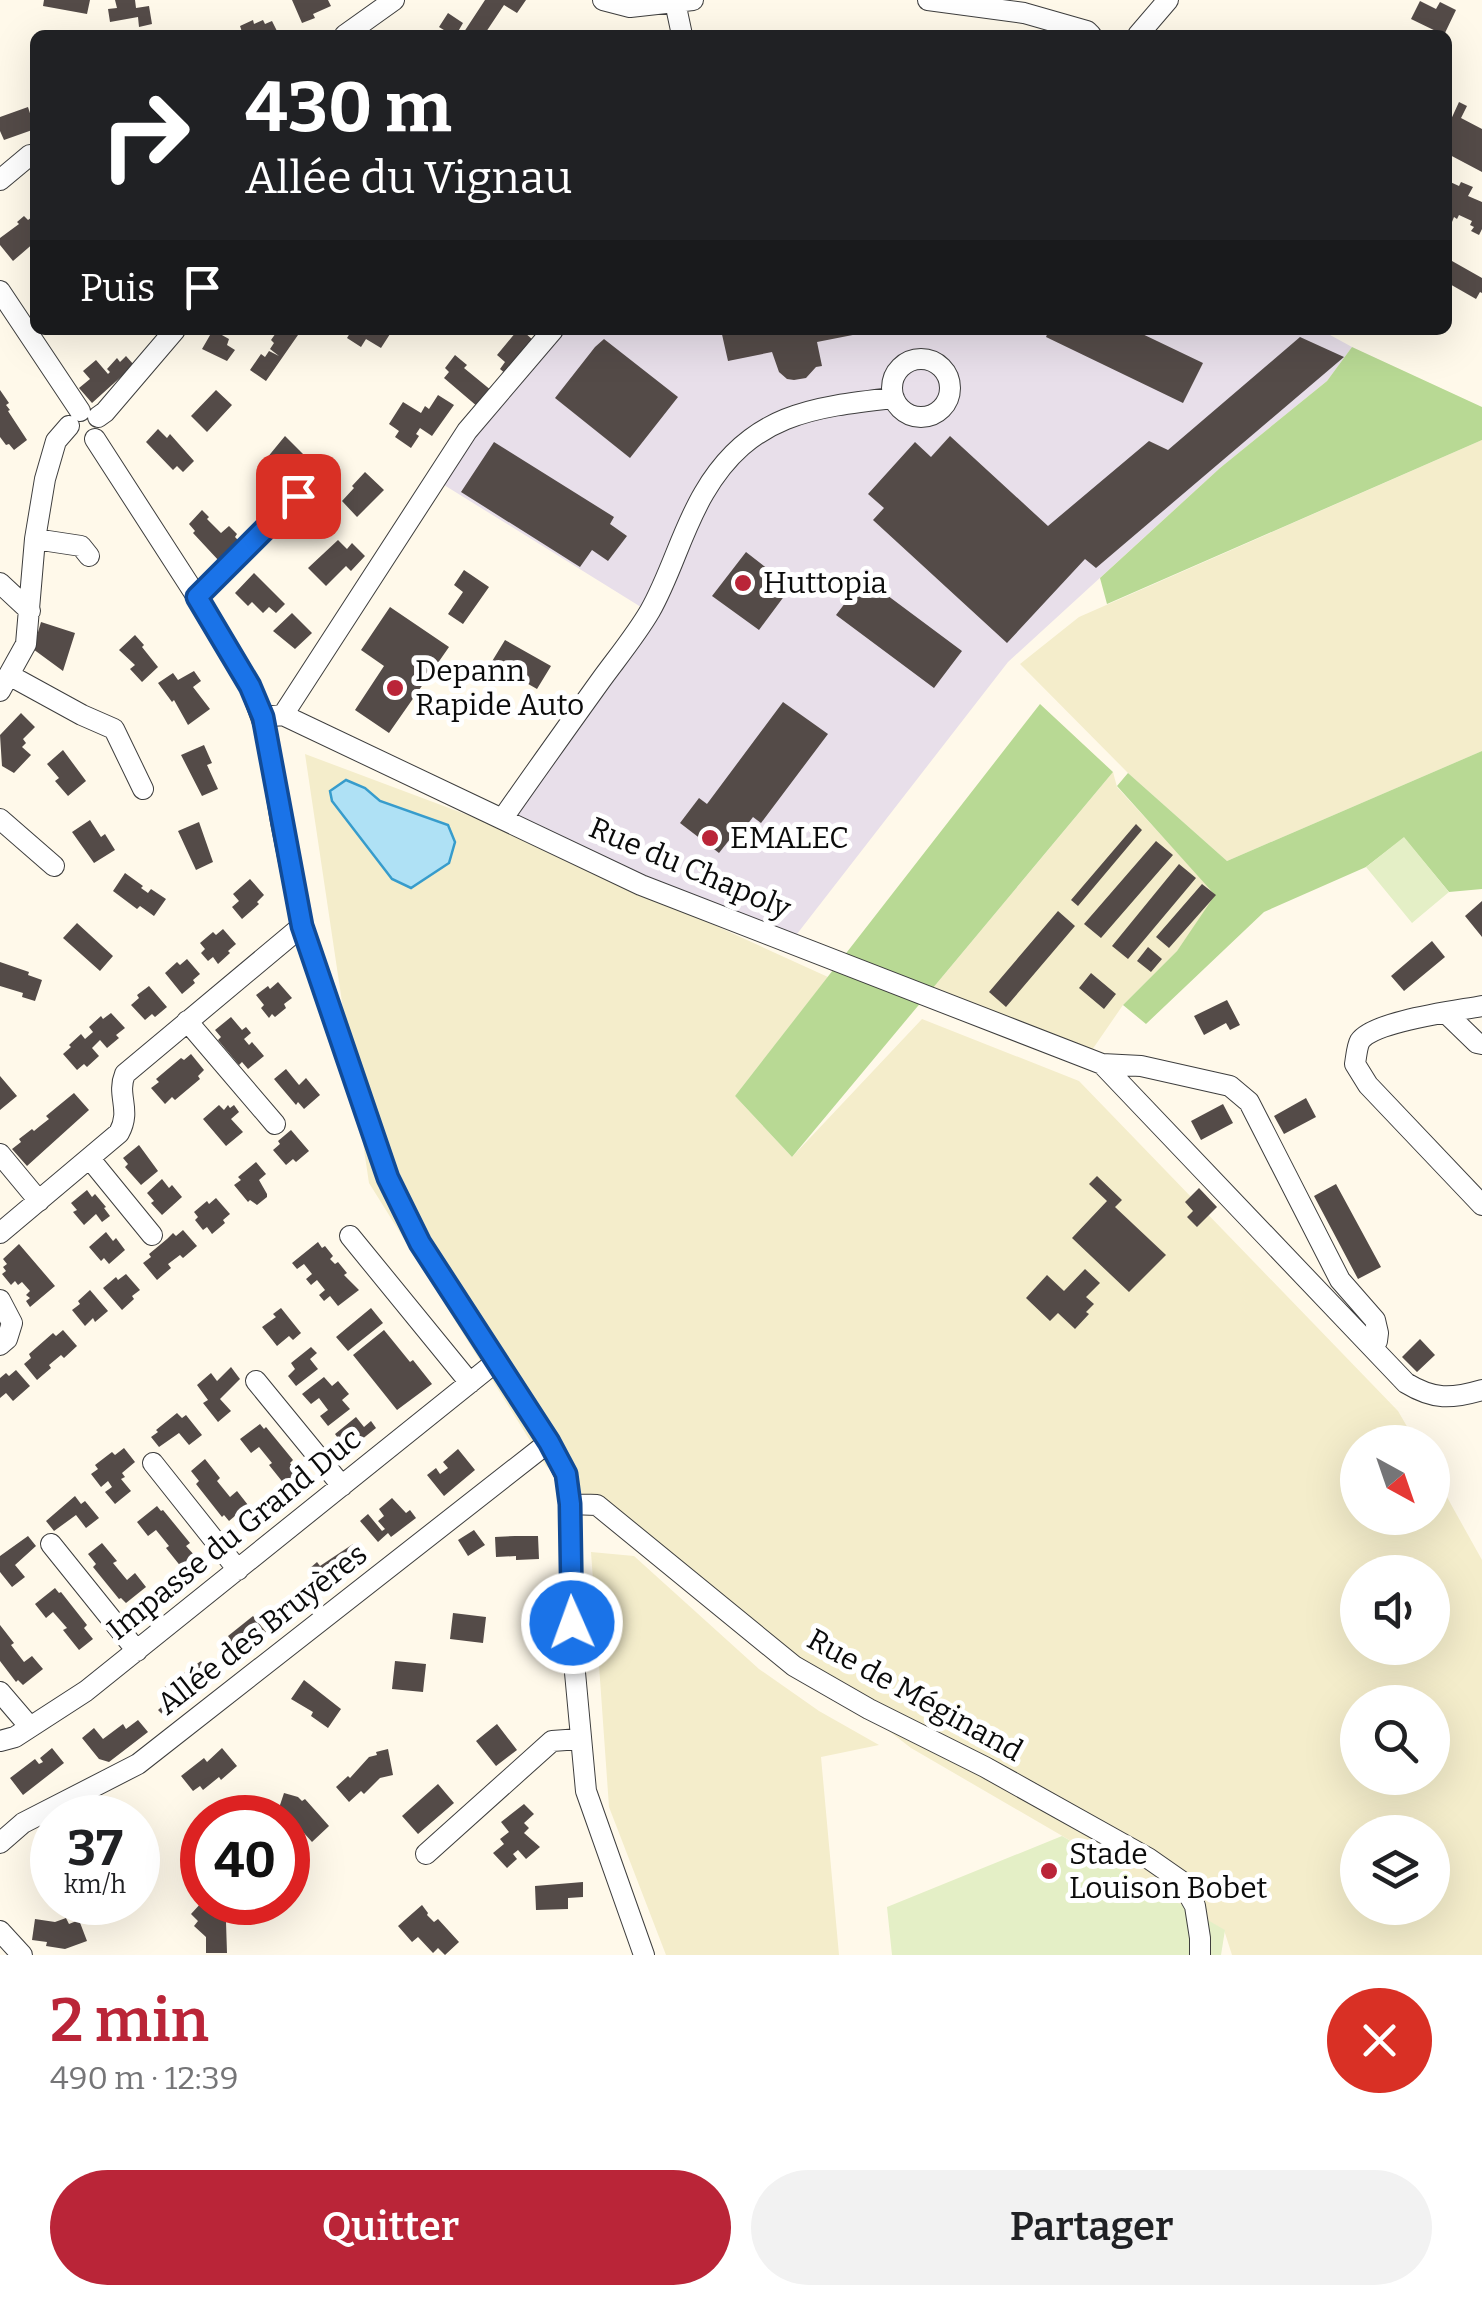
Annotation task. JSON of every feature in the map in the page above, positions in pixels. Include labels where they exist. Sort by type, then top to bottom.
[{"type":"street","points":[[363,30],[394,0]]},
{"type":"street","points":[[603,0],[630,7],[684,1],[682,30]]},
{"type":"street","points":[[928,0],[1024,13],[1087,30]]},
{"type":"street","points":[[1142,30],[1168,0]]},
{"type":"street","points":[[0,180],[30,154]]},
{"type":"street","points":[[0,291],[82,418]]},
{"type":"street","points":[[143,788],[114,729],[4,683],[26,644],[35,539],[56,441],[82,418],[105,412],[171,335]]},
{"type":"street","points":[[273,716],[467,431],[549,335]]},
{"type":"street","points":[[503,818],[650,612],[704,493],[749,439],[804,411],[894,398]]},
{"type":"street","points":[[82,418],[70,433],[79,441],[95,439],[250,686],[273,716],[302,926],[388,1178],[420,1243],[566,1474],[573,1652],[586,1791],[644,1955]]},
{"type":"street","points":[[197,597],[298,496]]},
{"type":"street","points":[[35,539],[81,546],[89,556]]},
{"type":"street","points":[[0,584],[30,612]]},
{"type":"street","name":"Rue du Chapoly","points":[[273,716],[503,818],[641,886],[1102,1064],[1140,1066],[1230,1086],[1249,1102],[1340,1280],[1376,1320],[1378,1341],[1373,1348]]},
{"type":"street","points":[[0,818],[54,866]]},
{"type":"street","points":[[0,1233],[118,1133],[126,1120],[120,1085],[126,1074],[302,926]]},
{"type":"street","points":[[1482,1006],[1377,1029],[1360,1041],[1354,1064],[1368,1086],[1482,1205]]},
{"type":"street","points":[[1446,1013],[1482,1044]]},
{"type":"street","points":[[188,1021],[275,1124]]},
{"type":"street","name":"Rue du Chapoly","points":[[1102,1064],[1406,1383],[1424,1394],[1445,1398],[1482,1390]]},
{"type":"street","points":[[0,1154],[38,1201]]},
{"type":"street","points":[[90,1158],[152,1236]]},
{"type":"street","points":[[350,1236],[470,1383]]},
{"type":"street","points":[[0,1300],[12,1323],[7,1339],[0,1345]]},
{"type":"street","name":"Impasse du Grand Duc","points":[[0,1741],[15,1737],[86,1691],[497,1362]]},
{"type":"street","points":[[256,1382],[342,1486]]},
{"type":"street","name":"Allée des Bruyères","points":[[0,1843],[23,1824],[138,1764],[549,1442]]},
{"type":"street","points":[[154,1463],[238,1570]]},
{"type":"street","name":"Rue de Méginand","points":[[570,1504],[598,1505],[794,1666],[868,1709],[985,1767],[1148,1858],[1181,1881],[1195,1906],[1200,1955]]},
{"type":"street","points":[[51,1544],[137,1651]]},
{"type":"street","points":[[0,1692],[30,1727]]},
{"type":"street","points":[[426,1854],[552,1741],[580,1739]]},
{"type":"street","points":[[0,1931],[22,1955]]},
{"type":"shaded area","points":[[549,335],[1330,335],[1352,347],[1327,381],[1220,468],[1008,662],[790,943],[503,818],[649,612],[436,480]]},
{"type":"shaded area","points":[[1482,440],[1482,751],[1227,861],[1128,773],[1020,664],[1079,617]]},
{"type":"shaded area","points":[[305,754],[497,826],[828,977],[735,1096],[792,1157],[922,1019],[1079,1081],[1398,1411],[1406,1425],[1340,1425],[1340,1535],[1450,1535],[1450,1503],[1482,1560],[1482,1955],[1232,1955],[1224,1930],[911,1748],[546,1466],[369,1183]]},
{"type":"shaded area","points":[[1113,772],[1117,787],[1216,895],[1177,951],[1123,1005],[1092,1050],[933,988]]},
{"type":"shaded area","points":[[591,1552],[634,1556],[759,1669],[819,1711],[879,1745],[821,1757],[839,1955],[666,1955],[609,1807]]},
{"type":"green space","points":[[1352,347],[1482,407],[1482,440],[1107,604],[1100,578],[1220,468],[1327,381]]},
{"type":"green space","points":[[1040,704],[1113,772],[792,1157],[735,1096]]},
{"type":"green space","points":[[1482,751],[1482,889],[1449,892],[1404,838],[1366,867],[1264,912],[1146,1024],[1123,1005],[1177,951],[1215,895],[1117,786],[1128,773],[1227,861]]},
{"type":"green space","points":[[1404,837],[1449,892],[1412,923],[1366,867]]},
{"type":"green space","name":"Stade Louison Bobet","points":[[1062,1836],[1225,1930],[1221,1955],[892,1955],[887,1907]]},
{"type":"water","points":[[346,780],[365,788],[380,801],[448,825],[455,842],[449,863],[411,888],[392,879],[332,801],[330,791]]},
{"type":"building","points":[[44,0],[90,0],[87,14],[43,6]]},
{"type":"building","points":[[115,0],[135,0],[136,8],[149,6],[152,24],[139,27],[138,17],[110,22],[108,9],[117,8]]},
{"type":"building","points":[[292,0],[328,0],[331,6],[302,23]]},
{"type":"building","points":[[485,0],[526,0],[517,13],[504,5],[487,30],[465,30]]},
{"type":"building","points":[[1420,1],[1436,9],[1440,2],[1456,10],[1446,30],[1434,30],[1411,19]]},
{"type":"building","points":[[448,13],[463,23],[459,30],[439,27]]},
{"type":"building","points":[[263,20],[265,24],[272,21],[276,30],[241,30],[240,26]]},
{"type":"building","points":[[1459,102],[1467,106],[1461,118],[1482,129],[1482,172],[1452,156],[1452,117]]},
{"type":"building","points":[[28,107],[30,131],[4,140],[0,117]]},
{"type":"building","points":[[1461,182],[1473,187],[1468,196],[1482,202],[1479,235],[1471,231],[1472,221],[1459,215],[1452,222],[1452,183],[1459,186]]},
{"type":"building","points":[[24,216],[28,220],[30,246],[13,261],[0,245],[0,238]]},
{"type":"building","points":[[1452,261],[1482,278],[1482,293],[1476,299],[1452,285]]},
{"type":"building","points":[[210,335],[222,335],[235,350],[227,361],[202,349]]},
{"type":"building","points":[[274,335],[298,335],[266,381],[250,370],[261,354],[265,357],[269,351],[279,356],[270,349],[274,343],[271,340]]},
{"type":"building","points":[[389,335],[381,348],[366,339],[361,347],[347,338]]},
{"type":"building","points":[[514,335],[527,335],[534,341],[506,374],[500,369],[505,362],[497,355]]},
{"type":"building","points":[[722,335],[853,335],[817,342],[822,366],[806,378],[787,379],[779,372],[772,352],[728,361]]},
{"type":"building","points":[[1144,335],[1203,363],[1183,403],[1046,337]]},
{"type":"building","points":[[1300,337],[1344,357],[1096,568],[1085,559],[1007,643],[873,520],[884,508],[868,494],[915,442],[931,457],[950,436],[1048,526],[1149,441],[1168,450]]},
{"type":"building","points":[[604,339],[678,397],[630,458],[555,398]]},
{"type":"building","points":[[455,355],[467,365],[464,368],[492,391],[478,407],[444,378],[449,372],[445,368]]},
{"type":"building","points":[[126,356],[134,365],[92,403],[79,388],[90,379],[83,371],[96,360],[108,374],[107,369],[117,358],[120,362]]},
{"type":"building","points":[[0,390],[27,440],[14,450],[0,437]]},
{"type":"building","points":[[216,390],[232,405],[207,432],[191,416]]},
{"type":"building","points":[[438,395],[454,405],[432,436],[420,428],[411,448],[395,437],[399,431],[389,424],[403,402],[421,413],[425,406],[429,409]]},
{"type":"building","points":[[158,429],[167,438],[170,434],[194,461],[183,472],[177,466],[173,470],[146,442]]},
{"type":"building","points":[[285,436],[303,454],[278,480],[262,464]]},
{"type":"building","points":[[494,442],[614,517],[610,524],[627,536],[608,561],[592,550],[580,567],[461,492]]},
{"type":"building","points":[[365,472],[384,490],[357,517],[342,501]]},
{"type":"building","points":[[202,510],[221,533],[229,526],[240,542],[220,562],[189,524]]},
{"type":"building","points":[[338,540],[347,549],[352,543],[365,556],[351,571],[346,566],[326,586],[308,568]]},
{"type":"building","points":[[746,552],[791,587],[759,630],[712,596]]},
{"type":"building","points":[[464,570],[489,587],[463,624],[448,614],[463,592],[454,585]]},
{"type":"building","points":[[254,573],[285,604],[276,613],[269,607],[263,613],[252,602],[248,606],[235,593]]},
{"type":"building","points":[[864,578],[962,651],[934,688],[836,615]]},
{"type":"building","name":"Depann Rapide Auto","points":[[390,607],[449,647],[389,733],[355,710],[384,666],[361,650]]},
{"type":"building","points":[[292,613],[312,633],[295,649],[273,631]]},
{"type":"building","points":[[41,622],[75,633],[63,671],[33,649]]},
{"type":"building","points":[[135,635],[158,667],[142,682],[130,669],[135,665],[119,650]]},
{"type":"building","points":[[505,640],[551,666],[537,689],[491,663]]},
{"type":"building","points":[[194,671],[201,681],[193,687],[210,709],[188,725],[174,700],[158,683],[173,673],[178,680]]},
{"type":"building","points":[[783,702],[828,734],[761,823],[753,817],[734,842],[730,839],[719,853],[680,823],[699,798],[707,804]]},
{"type":"building","points":[[21,713],[35,727],[23,739],[26,743],[22,747],[31,755],[14,773],[2,766],[0,735]]},
{"type":"building","points":[[204,745],[212,763],[207,765],[218,789],[202,796],[181,755]]},
{"type":"building","points":[[63,750],[86,781],[68,796],[47,764]]},
{"type":"building","points":[[90,820],[115,850],[94,863],[72,832]]},
{"type":"building","points":[[199,822],[213,862],[196,870],[178,831]]},
{"type":"building","points":[[1136,824],[1142,830],[1078,906],[1071,900]]},
{"type":"building","points":[[1156,841],[1173,855],[1101,938],[1084,924]]},
{"type":"building","points":[[1179,864],[1196,878],[1128,959],[1112,946]]},
{"type":"building","points":[[125,873],[148,893],[151,889],[166,899],[154,916],[113,891]]},
{"type":"building","points":[[250,879],[264,895],[242,919],[232,907],[239,901],[233,894]]},
{"type":"building","points":[[1202,884],[1216,895],[1169,948],[1156,937]]},
{"type":"building","points":[[1482,901],[1482,937],[1465,916]]},
{"type":"building","points":[[1058,911],[1075,926],[1006,1007],[989,992]]},
{"type":"building","points":[[77,923],[113,956],[100,971],[63,938]]},
{"type":"building","points":[[223,929],[236,944],[218,964],[213,957],[208,961],[201,953],[205,949],[200,943]]},
{"type":"building","points":[[1432,941],[1445,957],[1404,991],[1391,976]]},
{"type":"building","points":[[1148,947],[1162,959],[1151,972],[1137,961]]},
{"type":"building","points":[[187,959],[200,974],[182,994],[165,973]]},
{"type":"building","points":[[0,962],[42,980],[35,1001],[0,986]]},
{"type":"building","points":[[1091,973],[1116,994],[1104,1009],[1079,988]]},
{"type":"building","points":[[278,982],[292,998],[284,1004],[286,1008],[269,1018],[256,995]]},
{"type":"building","points":[[149,986],[167,1007],[145,1020],[131,1005]]},
{"type":"building","points":[[1227,1000],[1240,1025],[1230,1030],[1226,1023],[1204,1035],[1194,1016]]},
{"type":"building","points":[[111,1013],[125,1028],[107,1048],[100,1040],[92,1048],[99,1056],[77,1070],[63,1054],[81,1034],[85,1039],[93,1032],[89,1027],[101,1016],[103,1019]]},
{"type":"building","points":[[231,1017],[242,1030],[246,1027],[251,1033],[244,1039],[264,1056],[248,1069],[242,1062],[239,1065],[218,1040],[221,1037],[215,1030]]},
{"type":"building","points":[[191,1054],[204,1070],[198,1076],[200,1079],[165,1104],[151,1088],[159,1082],[156,1079]]},
{"type":"building","points":[[286,1069],[299,1085],[306,1078],[320,1095],[304,1109],[274,1079]]},
{"type":"building","points":[[0,1076],[17,1096],[0,1110]]},
{"type":"building","points":[[74,1093],[89,1110],[27,1166],[12,1149]]},
{"type":"building","points":[[1306,1098],[1316,1117],[1284,1134],[1274,1116]]},
{"type":"building","points":[[1223,1104],[1233,1123],[1201,1140],[1191,1121]]},
{"type":"building","points":[[219,1105],[224,1110],[234,1105],[239,1112],[231,1119],[243,1132],[226,1146],[203,1119]]},
{"type":"building","points":[[291,1130],[309,1151],[286,1165],[273,1150]]},
{"type":"building","points":[[139,1145],[158,1171],[141,1185],[125,1167],[128,1164],[123,1158]]},
{"type":"building","points":[[256,1162],[266,1174],[259,1180],[267,1194],[257,1205],[248,1202],[234,1185]]},
{"type":"building","points":[[1097,1176],[1122,1200],[1115,1207],[1166,1255],[1129,1292],[1072,1238],[1107,1201],[1089,1184]]},
{"type":"building","points":[[162,1179],[182,1197],[162,1215],[147,1193]]},
{"type":"building","points":[[1336,1184],[1381,1267],[1358,1279],[1314,1196]]},
{"type":"building","points":[[1199,1188],[1217,1207],[1197,1227],[1187,1217],[1193,1211],[1185,1202]]},
{"type":"building","points":[[87,1190],[106,1207],[110,1216],[102,1222],[96,1214],[84,1225],[73,1212],[77,1210],[71,1203]]},
{"type":"building","points":[[216,1198],[230,1214],[212,1234],[207,1227],[203,1230],[194,1212]]},
{"type":"building","points":[[183,1230],[197,1246],[168,1264],[171,1268],[157,1280],[143,1263],[173,1233],[176,1236]]},
{"type":"building","points":[[106,1232],[125,1250],[109,1264],[89,1247]]},
{"type":"building","points":[[318,1242],[359,1290],[338,1306],[330,1296],[324,1301],[319,1295],[325,1290],[317,1280],[311,1285],[306,1279],[312,1274],[304,1264],[297,1269],[292,1263]]},
{"type":"building","points":[[19,1244],[55,1286],[30,1307],[26,1295],[30,1291],[22,1282],[11,1285],[2,1274],[7,1264],[3,1259]]},
{"type":"building","points":[[1085,1269],[1100,1283],[1086,1297],[1094,1304],[1075,1329],[1058,1313],[1050,1321],[1026,1298],[1047,1275],[1064,1291]]},
{"type":"building","points":[[126,1274],[140,1290],[122,1310],[103,1288]]},
{"type":"building","points":[[90,1290],[108,1311],[85,1326],[72,1310]]},
{"type":"building","points":[[281,1308],[301,1333],[293,1340],[289,1336],[277,1346],[262,1327]]},
{"type":"building","points":[[371,1308],[383,1323],[348,1351],[336,1337]]},
{"type":"building","points":[[63,1330],[77,1346],[49,1365],[51,1368],[37,1380],[24,1364],[31,1358],[29,1354],[53,1333],[56,1336]]},
{"type":"building","points":[[384,1330],[432,1384],[397,1410],[353,1355]]},
{"type":"building","points":[[1420,1339],[1435,1355],[1417,1372],[1402,1357]]},
{"type":"building","points":[[311,1347],[317,1353],[310,1359],[318,1369],[296,1386],[288,1376],[295,1369],[291,1363]]},
{"type":"building","points":[[231,1367],[240,1379],[220,1399],[231,1411],[218,1422],[203,1403],[208,1400],[197,1385],[211,1373],[217,1381]]},
{"type":"building","points":[[16,1370],[30,1386],[13,1401],[6,1393],[0,1398],[0,1378]]},
{"type":"building","points":[[324,1377],[332,1386],[338,1381],[349,1394],[342,1400],[350,1409],[328,1426],[320,1416],[328,1410],[319,1398],[311,1404],[302,1394]]},
{"type":"building","points":[[177,1413],[182,1418],[186,1415],[202,1435],[189,1445],[179,1433],[159,1447],[151,1437]]},
{"type":"building","points":[[356,1417],[364,1427],[371,1421],[376,1428],[356,1444],[351,1439],[343,1445],[335,1434]]},
{"type":"building","points":[[260,1424],[293,1460],[290,1463],[299,1474],[285,1485],[259,1447],[251,1453],[240,1439]]},
{"type":"building","points":[[124,1448],[135,1462],[122,1473],[125,1477],[121,1479],[131,1491],[115,1504],[105,1492],[112,1487],[108,1481],[101,1487],[91,1474],[98,1469],[95,1465]]},
{"type":"building","points":[[458,1449],[475,1470],[444,1496],[427,1475],[436,1468],[440,1474],[448,1468],[443,1462]]},
{"type":"building","points":[[205,1459],[230,1497],[237,1491],[248,1505],[229,1521],[196,1484],[199,1481],[191,1471]]},
{"type":"building","points":[[75,1496],[81,1504],[85,1501],[99,1518],[86,1528],[76,1515],[54,1531],[46,1521]]},
{"type":"building","points":[[392,1498],[416,1518],[378,1542],[360,1521],[368,1514],[382,1531],[385,1529],[378,1521],[384,1516],[379,1509]]},
{"type":"building","points":[[157,1506],[190,1543],[186,1546],[196,1557],[182,1568],[156,1530],[148,1536],[137,1522]]},
{"type":"building","points":[[474,1530],[485,1545],[468,1556],[458,1540]]},
{"type":"building","points":[[28,1536],[36,1546],[15,1565],[25,1577],[12,1587],[0,1572],[0,1556]]},
{"type":"building","points":[[538,1536],[539,1559],[496,1557],[495,1537]]},
{"type":"building","points":[[102,1543],[127,1580],[135,1573],[146,1587],[126,1603],[93,1567],[96,1564],[88,1554]]},
{"type":"building","points":[[353,1544],[362,1555],[326,1591],[309,1569]]},
{"type":"building","points":[[55,1588],[87,1625],[84,1628],[93,1639],[79,1650],[53,1612],[46,1618],[35,1604]]},
{"type":"building","points":[[453,1613],[486,1617],[483,1643],[450,1639]]},
{"type":"building","points":[[253,1616],[266,1632],[230,1664],[219,1650],[231,1640],[228,1636]]},
{"type":"building","points":[[0,1625],[24,1662],[32,1656],[43,1669],[23,1685],[0,1661]]},
{"type":"building","points":[[201,1661],[212,1674],[193,1689],[197,1693],[166,1718],[158,1710],[172,1698],[163,1688]]},
{"type":"building","points":[[395,1661],[426,1664],[423,1692],[392,1689]]},
{"type":"building","points":[[304,1680],[341,1709],[328,1728],[311,1716],[313,1712],[291,1699]]},
{"type":"building","points":[[138,1720],[148,1732],[109,1762],[99,1759],[82,1738],[94,1728],[103,1739],[123,1724],[126,1729]]},
{"type":"building","points":[[497,1724],[517,1750],[496,1766],[476,1741]]},
{"type":"building","points":[[52,1748],[64,1763],[23,1795],[10,1778],[35,1759],[39,1764],[43,1762],[40,1758]]},
{"type":"building","points":[[222,1748],[237,1766],[221,1780],[219,1777],[203,1790],[200,1786],[193,1791],[181,1776],[204,1758],[207,1762]]},
{"type":"building","points":[[388,1749],[393,1775],[380,1778],[349,1802],[336,1787],[369,1757]]},
{"type":"building","points":[[438,1784],[454,1803],[418,1834],[402,1816]]},
{"type":"building","points":[[524,1804],[534,1814],[524,1823],[529,1828],[524,1833],[540,1847],[526,1859],[518,1850],[513,1854],[517,1859],[507,1868],[493,1853],[504,1844],[500,1839],[509,1832],[501,1822]]},
{"type":"building","points":[[310,1805],[329,1826],[310,1840]]},
{"type":"building","points":[[583,1882],[583,1897],[568,1898],[568,1909],[536,1910],[535,1886]]},
{"type":"building","points":[[422,1905],[434,1922],[438,1919],[459,1942],[445,1955],[438,1948],[433,1953],[418,1937],[412,1942],[398,1926]]},
{"type":"building","points":[[34,1925],[81,1925],[87,1941],[65,1949],[32,1940]]},
{"type":"building","points":[[226,1925],[227,1953],[206,1953],[206,1937],[194,1926]]},
{"type":"place","name":"Huttopia","points":[[743,583]]},
{"type":"place","name":"Depann Rapide Auto","points":[[395,688]]},
{"type":"place","name":"EMALEC","points":[[710,838]]},
{"type":"place","name":"Stade Louison Bobet","points":[[1049,1871]]},
{"type":"route","points":[[298,496],[197,597],[250,686],[263,717],[302,926],[388,1178],[420,1243],[566,1474],[572,1623]]}]
